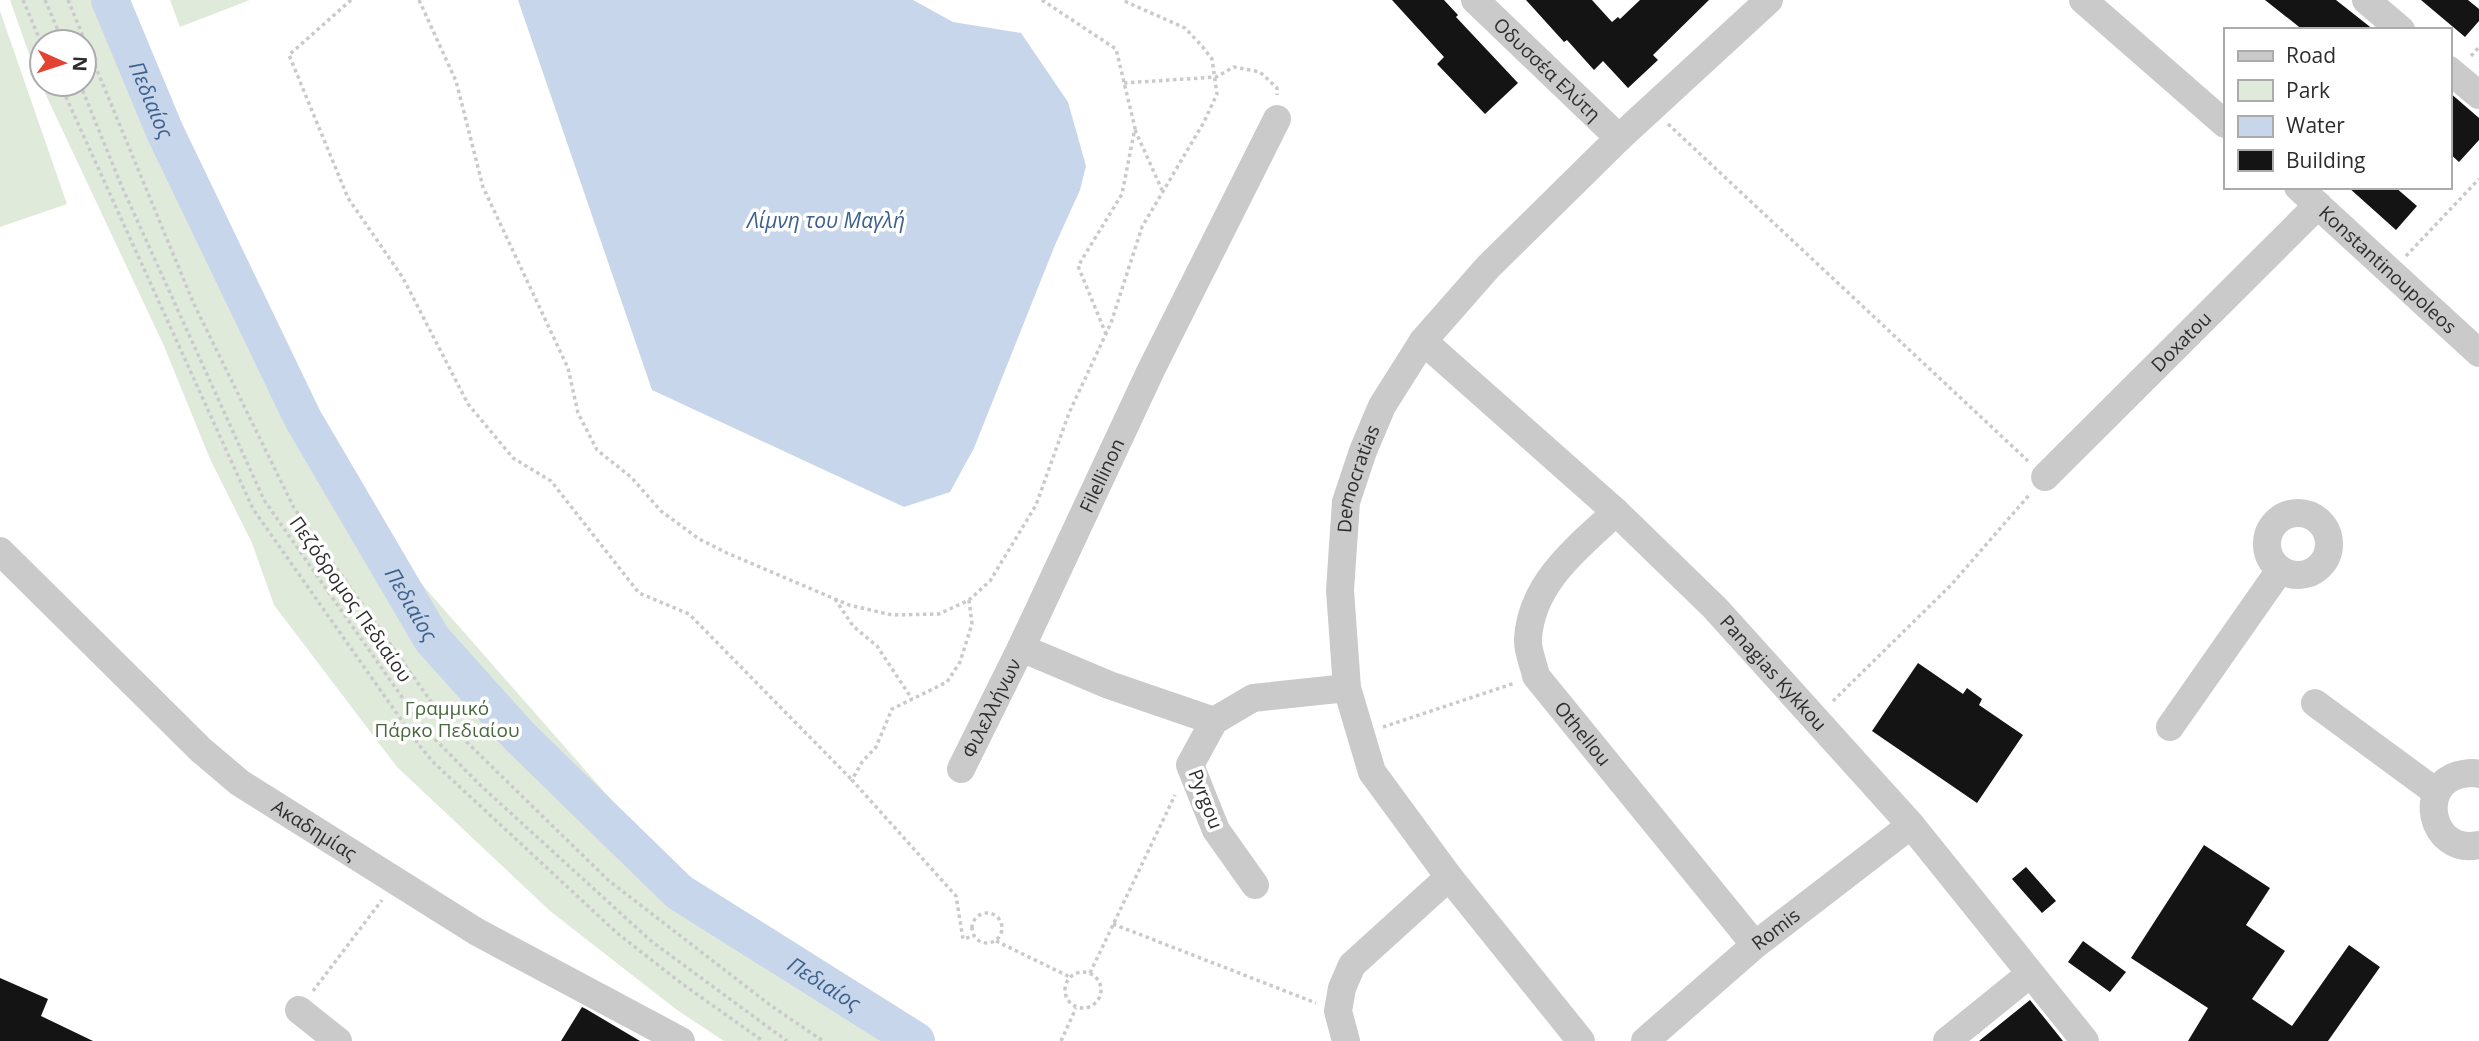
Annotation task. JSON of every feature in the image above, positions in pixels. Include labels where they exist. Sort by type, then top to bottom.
[{"type":"street","name":"Democratias","points":[[1581,1041],[1449,877],[1372,772],[1347,688],[1340,590],[1346,502],[1363,450],[1382,406],[1423,341],[1488,267],[1619,138],[1769,0]]},
{"type":"street","points":[[2083,0],[2224,123]]},
{"type":"street","points":[[2366,0],[2399,28]]},
{"type":"street","name":"Οδυσσέα Ελύτη","points":[[1487,4],[1619,138]]},
{"type":"street","points":[[2451,72],[2479,95]]},
{"type":"street","name":"Filellinon","points":[[1021,648],[1150,370],[1277,119]]},
{"type":"street","name":"Doxatou","points":[[2045,477],[2308,196]]},
{"type":"street","name":"Konstantinoupoleos","points":[[2308,196],[2479,354]]},
{"type":"street","name":"Panagias Kykkou","points":[[1423,341],[1616,512],[1715,608],[1911,825],[2085,1041]]},
{"type":"street","name":"Othellou","points":[[1616,512],[1561,563],[1534,604],[1527,641],[1536,676],[1755,945]]},
{"type":"street","name":"Ακαδημίας","points":[[0,551],[201,750],[240,783],[477,932],[681,1041]]},
{"type":"street","points":[[2170,727],[2280,570]]},
{"type":"street","points":[[1021,648],[1109,685],[1214,721],[1253,698],[1347,688]]},
{"type":"street","name":"Φιλελλήνων","points":[[961,769],[1021,648]]},
{"type":"street","points":[[2315,703],[2436,792]]},
{"type":"street","name":"Pyrgou","points":[[1214,721],[1190,765],[1216,830],[1255,885]]},
{"type":"street","points":[[2479,774],[2474,772],[2454,776],[2436,792],[2432,808],[2438,829],[2451,842],[2470,848],[2479,845]]},
{"type":"street","name":"Romis","points":[[1645,1041],[1755,945],[1911,825]]},
{"type":"street","points":[[1346,1041],[1338,1011],[1342,988],[1352,965],[1449,877]]},
{"type":"street","points":[[1947,1041],[2030,974]]},
{"type":"street","points":[[299,1010],[338,1041]]},
{"type":"path","points":[[23,0],[35,28]]},
{"type":"path","points":[[45,0],[57,28]]},
{"type":"path","points":[[68,0],[193,302],[294,508],[443,720],[608,880],[770,1004],[823,1041]]},
{"type":"path","points":[[351,0],[289,55],[348,198],[403,278],[468,404],[513,458],[551,481],[639,593],[689,614],[852,780],[956,896],[963,939],[974,936],[986,944],[996,941],[1070,977],[1083,972],[1090,973],[1097,977],[1100,984],[1099,999],[1090,1007],[1077,1008],[1066,998],[1065,990],[1070,977]]},
{"type":"path","points":[[419,0],[456,81],[483,187],[568,368],[578,413],[597,450],[631,477],[661,511],[699,539],[849,605],[892,615],[940,614],[969,600],[990,581],[1036,505],[1069,413],[1106,334],[1142,227],[1217,94],[1212,59],[1185,29],[1122,0]]},
{"type":"path","points":[[1042,0],[1116,50],[1135,128],[1162,192]]},
{"type":"path","points":[[1124,83],[1216,77],[1234,66],[1260,72],[1276,88],[1277,119]]},
{"type":"path","points":[[66,98],[253,509],[419,745],[617,933],[681,983],[763,1041]]},
{"type":"path","name":"Πεζόδρομος Πεδιαίου","points":[[86,98],[122,187],[264,500],[424,727],[480,785],[651,941],[787,1041]]},
{"type":"path","points":[[1651,109],[2045,477],[1951,585],[1816,718]]},
{"type":"path","points":[[1106,334],[1078,265],[1122,194],[1135,128]]},
{"type":"path","points":[[2391,272],[2479,178]]},
{"type":"path","points":[[835,599],[853,626],[877,646],[912,699]]},
{"type":"path","points":[[852,780],[862,762],[876,747],[892,709],[947,682],[960,662],[972,624],[969,600]]},
{"type":"path","points":[[1361,735],[1536,676]]},
{"type":"path","points":[[1090,973],[1190,765]]},
{"type":"path","points":[[299,1010],[396,881]]},
{"type":"path","points":[[974,936],[974,922],[981,915],[991,914],[999,919],[1003,928],[996,941]]},
{"type":"path","points":[[1113,924],[1338,1011]]},
{"type":"path","points":[[1061,1041],[1077,1008]]},
{"type":"green space","name":"Γραμμικό Πάρκο Πεδιαίου","points":[[10,0],[97,0],[188,211],[298,430],[404,564],[717,920],[886,1041],[724,1041],[677,1010],[550,911],[397,767],[274,605],[252,543],[210,459],[164,346],[47,98],[98,98],[98,28],[28,28],[28,51]]},
{"type":"green space","points":[[170,0],[250,0],[180,27]]},
{"type":"green space","points":[[0,11],[67,204],[0,227]]},
{"type":"water","name":"Λίμνη του Μαγλή","points":[[518,0],[913,0],[953,22],[1021,33],[1068,102],[1086,166],[1080,190],[1055,245],[974,448],[950,492],[904,507],[652,390]]},
{"type":"building","points":[[1392,0],[1444,0],[1458,15],[1456,17],[1518,83],[1485,114],[1437,64],[1444,57]]},
{"type":"building","points":[[1526,0],[1592,0],[1612,22],[1618,17],[1620,19],[1640,0],[1709,0],[1653,55],[1658,60],[1628,88],[1603,61],[1594,70]]},
{"type":"building","points":[[2265,0],[2336,0],[2371,28],[2300,28]]},
{"type":"building","points":[[2421,0],[2468,0],[2479,9],[2479,21],[2465,37]]},
{"type":"building","points":[[2451,94],[2479,118],[2479,140],[2459,162],[2451,155]]},
{"type":"building","points":[[2350,189],[2397,189],[2417,206],[2396,230]]},
{"type":"building","points":[[1918,663],[1963,694],[1967,688],[1982,699],[1979,705],[2023,735],[1977,803],[1872,731]]},
{"type":"building","points":[[2204,845],[2270,888],[2246,925],[2285,951],[2252,999],[2292,1026],[2349,945],[2380,967],[2328,1041],[2188,1041],[2208,1008],[2131,958]]},
{"type":"building","points":[[2026,867],[2056,901],[2042,913],[2012,879]]},
{"type":"building","points":[[2083,941],[2126,972],[2110,992],[2068,962]]},
{"type":"building","points":[[0,978],[48,999],[41,1016],[93,1041],[0,1041]]},
{"type":"building","points":[[2030,1000],[2063,1041],[1979,1041]]},
{"type":"building","points":[[582,1007],[586,1009],[640,1041],[561,1041]]},
{"type":"waterway","name":"Πεδιαίος","points":[[110,0],[165,132],[303,419],[432,639],[520,737],[679,892],[916,1041]]}]
